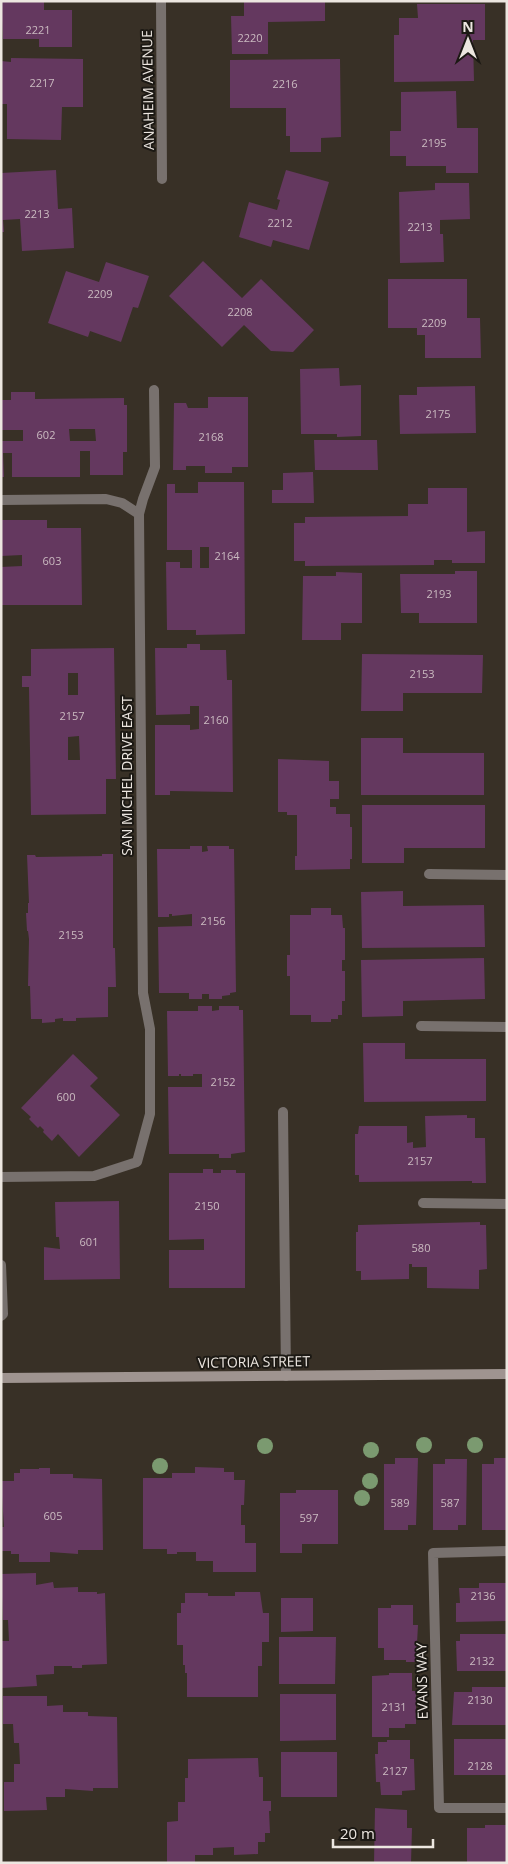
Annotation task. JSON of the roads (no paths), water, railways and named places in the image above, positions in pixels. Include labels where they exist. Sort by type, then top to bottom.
[{"type":"main road","name":"VICTORIA STREET","points":[[1,1378],[507,1374]]},
{"type":"street","name":"ANAHEIM AVENUE","points":[[161,1],[162,179]]},
{"type":"street","name":"SAN MICHEL DRIVE EAST","points":[[1,1177],[94,1176],[137,1162],[150,1114],[150,1029],[143,994],[139,514],[155,467],[154,390]]},
{"type":"street","points":[[1,500],[106,499],[122,503],[139,514]]},
{"type":"street","points":[[429,874],[507,875]]},
{"type":"street","points":[[421,1026],[507,1027]]},
{"type":"street","points":[[282,1112],[286,1376]]},
{"type":"street","points":[[423,1204],[507,1204]]},
{"type":"street","points":[[1,1265],[3,1314],[1,1316]]},
{"type":"street","name":"EVANS WAY","points":[[507,1551],[434,1553],[439,1808],[507,1808]]}]
